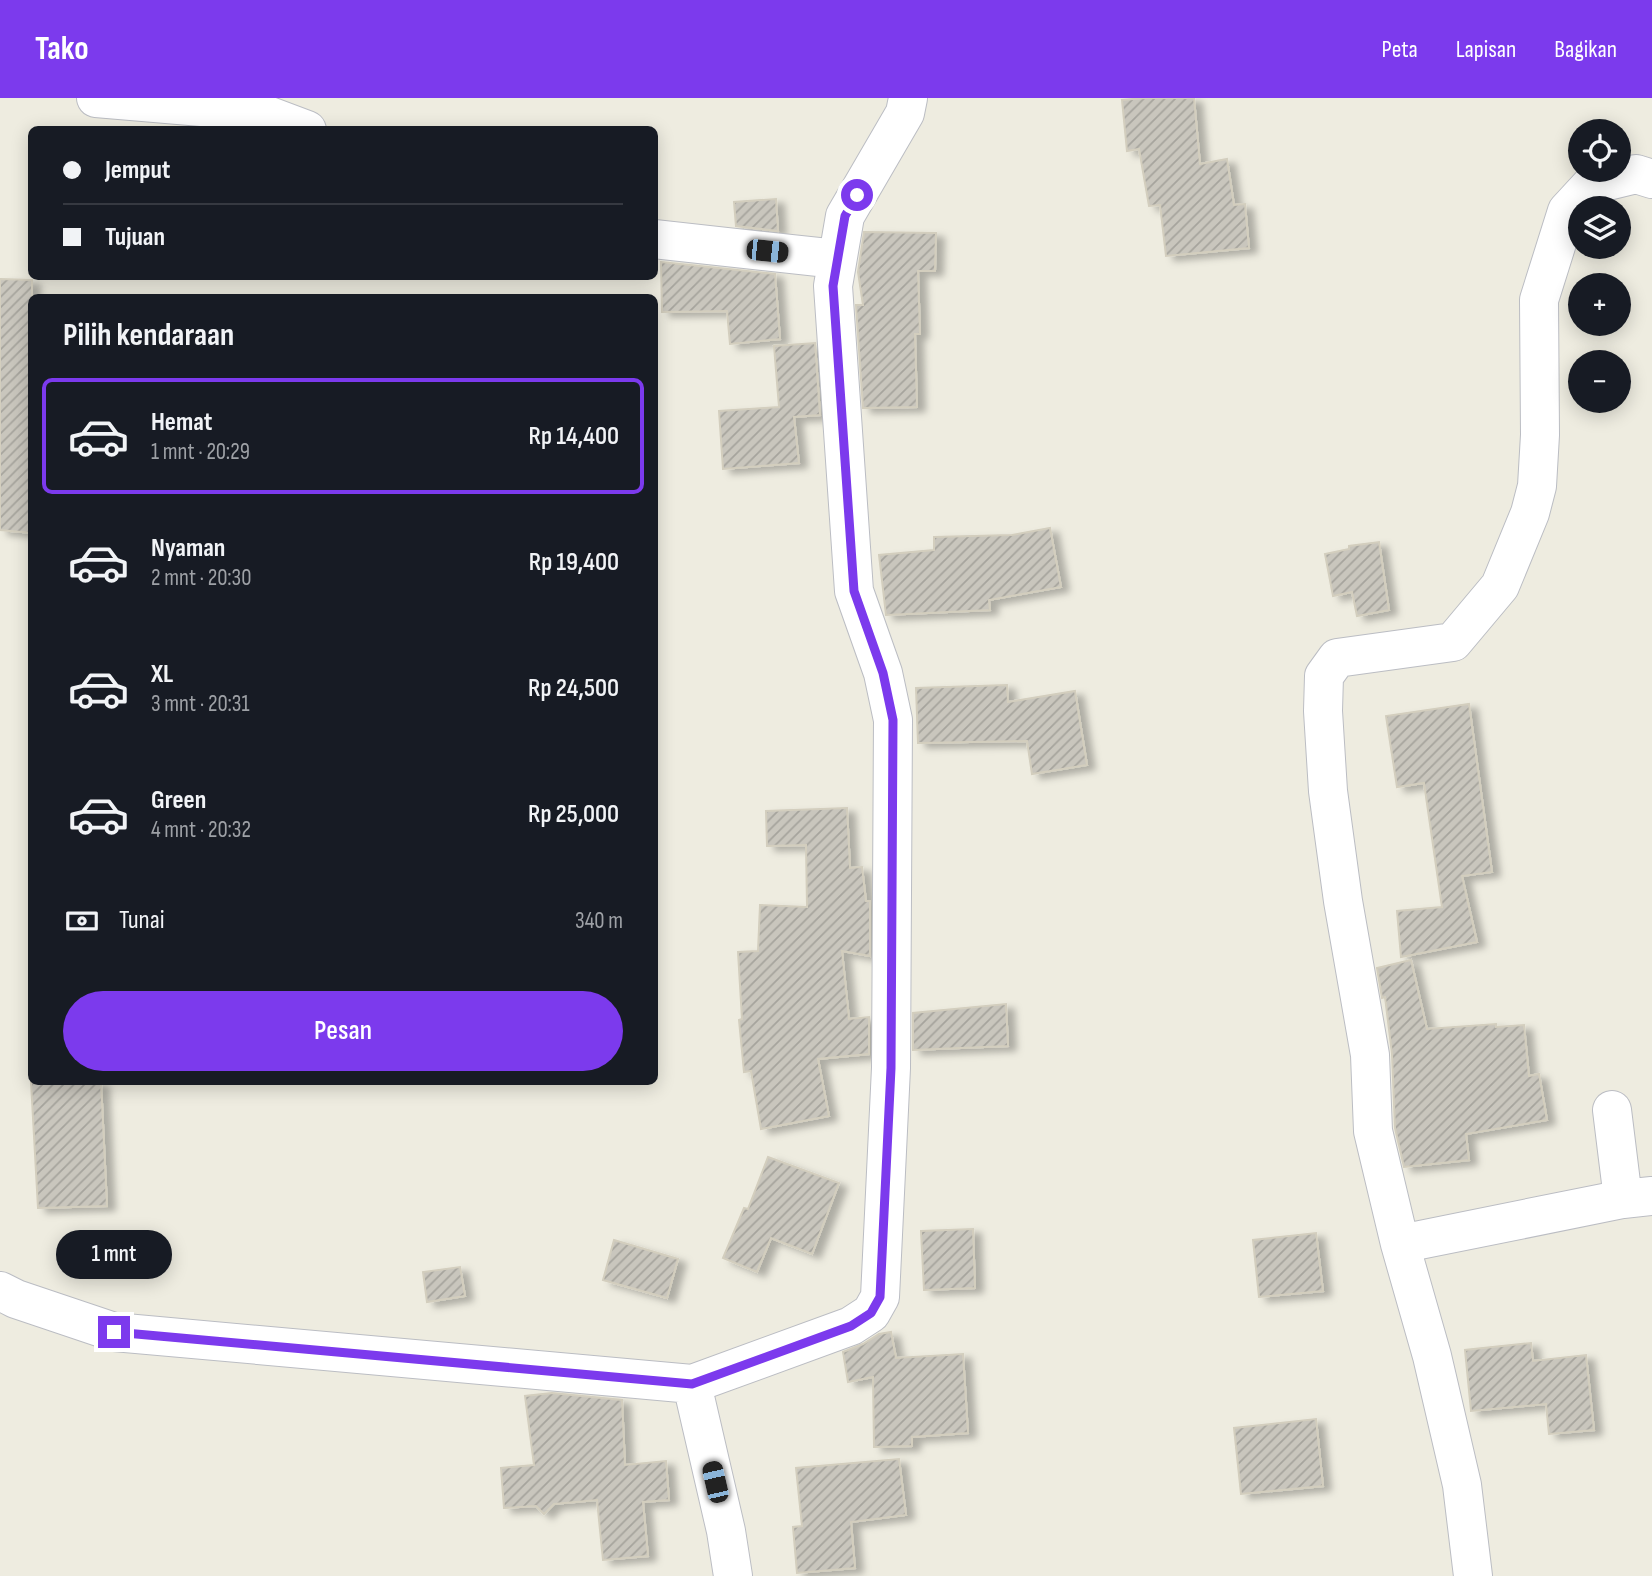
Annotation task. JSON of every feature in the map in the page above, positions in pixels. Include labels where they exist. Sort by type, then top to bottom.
[{"type":"street","points":[[96,98],[259,105],[299,126]]},
{"type":"street","points":[[0,1291],[16,1299],[114,1332],[692,1384],[851,1326],[871,1313],[880,1297],[891,1068],[893,720],[883,673],[854,591],[833,286],[845,216],[905,113],[908,98]]},
{"type":"street","points":[[1473,1576],[1462,1485],[1432,1356],[1400,1244],[1373,1130],[1370,1055],[1343,901],[1328,791],[1323,711],[1324,676],[1337,658],[1453,642],[1500,586],[1530,513],[1537,486],[1539,300],[1567,211],[1591,185],[1636,174],[1652,179]]},
{"type":"street","points":[[658,239],[837,259]]},
{"type":"street","points":[[1400,1244],[1638,1198],[1612,1110]]},
{"type":"street","points":[[692,1384],[726,1531],[733,1576]]},
{"type":"building","points":[[1194,98],[1200,164],[1227,159],[1234,205],[1245,204],[1249,248],[1166,256],[1160,205],[1149,206],[1139,149],[1127,151],[1122,100]]},
{"type":"building","points":[[776,199],[778,231],[736,226],[734,202]]},
{"type":"building","points":[[864,232],[936,233],[935,271],[918,271],[920,334],[915,334],[917,407],[863,408],[856,305],[863,305],[858,272]]},
{"type":"building","points":[[661,262],[775,274],[780,339],[730,344],[727,311],[662,312]]},
{"type":"building","points":[[0,279],[32,280],[32,294],[28,294],[28,533],[0,530]]},
{"type":"building","points":[[815,343],[820,415],[794,417],[799,463],[723,469],[719,411],[779,407],[774,346]]},
{"type":"building","points":[[1050,528],[1061,587],[989,600],[990,610],[886,615],[879,555],[934,550],[934,537],[1012,535]]},
{"type":"building","points":[[1379,542],[1389,610],[1357,616],[1352,592],[1333,596],[1325,554],[1349,549],[1349,546]]},
{"type":"building","points":[[1007,685],[1008,702],[1075,691],[1087,765],[1032,774],[1027,741],[918,743],[916,688]]},
{"type":"building","points":[[1469,704],[1492,872],[1462,876],[1477,942],[1401,957],[1397,911],[1442,907],[1424,783],[1397,787],[1386,716]]},
{"type":"building","points":[[847,808],[850,868],[862,867],[866,901],[870,901],[870,956],[842,951],[849,1019],[869,1017],[869,1054],[818,1059],[829,1116],[761,1129],[751,1071],[744,1072],[739,1020],[742,1019],[738,952],[758,951],[760,905],[807,907],[806,845],[767,846],[766,811]]},
{"type":"building","points":[[1411,960],[1427,1029],[1496,1024],[1496,1027],[1524,1025],[1529,1076],[1539,1074],[1547,1120],[1466,1134],[1469,1160],[1404,1167],[1395,1128],[1392,1054],[1385,997],[1382,998],[1377,968]]},
{"type":"building","points":[[1006,1004],[1008,1046],[913,1050],[913,1013]]},
{"type":"building","points":[[31,1085],[101,1085],[107,1206],[38,1208]]},
{"type":"building","points":[[768,1157],[839,1183],[812,1254],[771,1238],[757,1272],[723,1258],[744,1208],[748,1209]]},
{"type":"building","points":[[973,1229],[975,1288],[924,1290],[921,1231]]},
{"type":"building","points":[[1316,1233],[1323,1291],[1259,1297],[1253,1240]]},
{"type":"building","points":[[614,1240],[678,1259],[667,1298],[603,1280]]},
{"type":"building","points":[[460,1267],[465,1296],[427,1302],[423,1272]]},
{"type":"building","points":[[891,1332],[896,1358],[963,1354],[968,1433],[912,1437],[912,1446],[874,1447],[873,1377],[848,1382],[843,1352],[879,1334]]},
{"type":"building","points":[[1531,1343],[1533,1361],[1586,1355],[1594,1430],[1549,1434],[1546,1404],[1471,1411],[1465,1350]]},
{"type":"building","points":[[552,1393],[622,1400],[625,1465],[666,1461],[669,1500],[643,1502],[648,1556],[603,1560],[597,1500],[554,1504],[544,1514],[536,1506],[504,1508],[501,1468],[534,1465],[525,1396]]},
{"type":"building","points":[[1316,1419],[1323,1486],[1241,1494],[1234,1428]]},
{"type":"building","points":[[899,1459],[906,1515],[851,1522],[855,1568],[797,1573],[793,1527],[802,1526],[796,1468]]},
{"type":"route","points":[[114,1332],[692,1384],[851,1326],[871,1313],[880,1297],[891,1068],[893,720],[883,673],[854,591],[833,286],[845,216],[857,195]]}]
